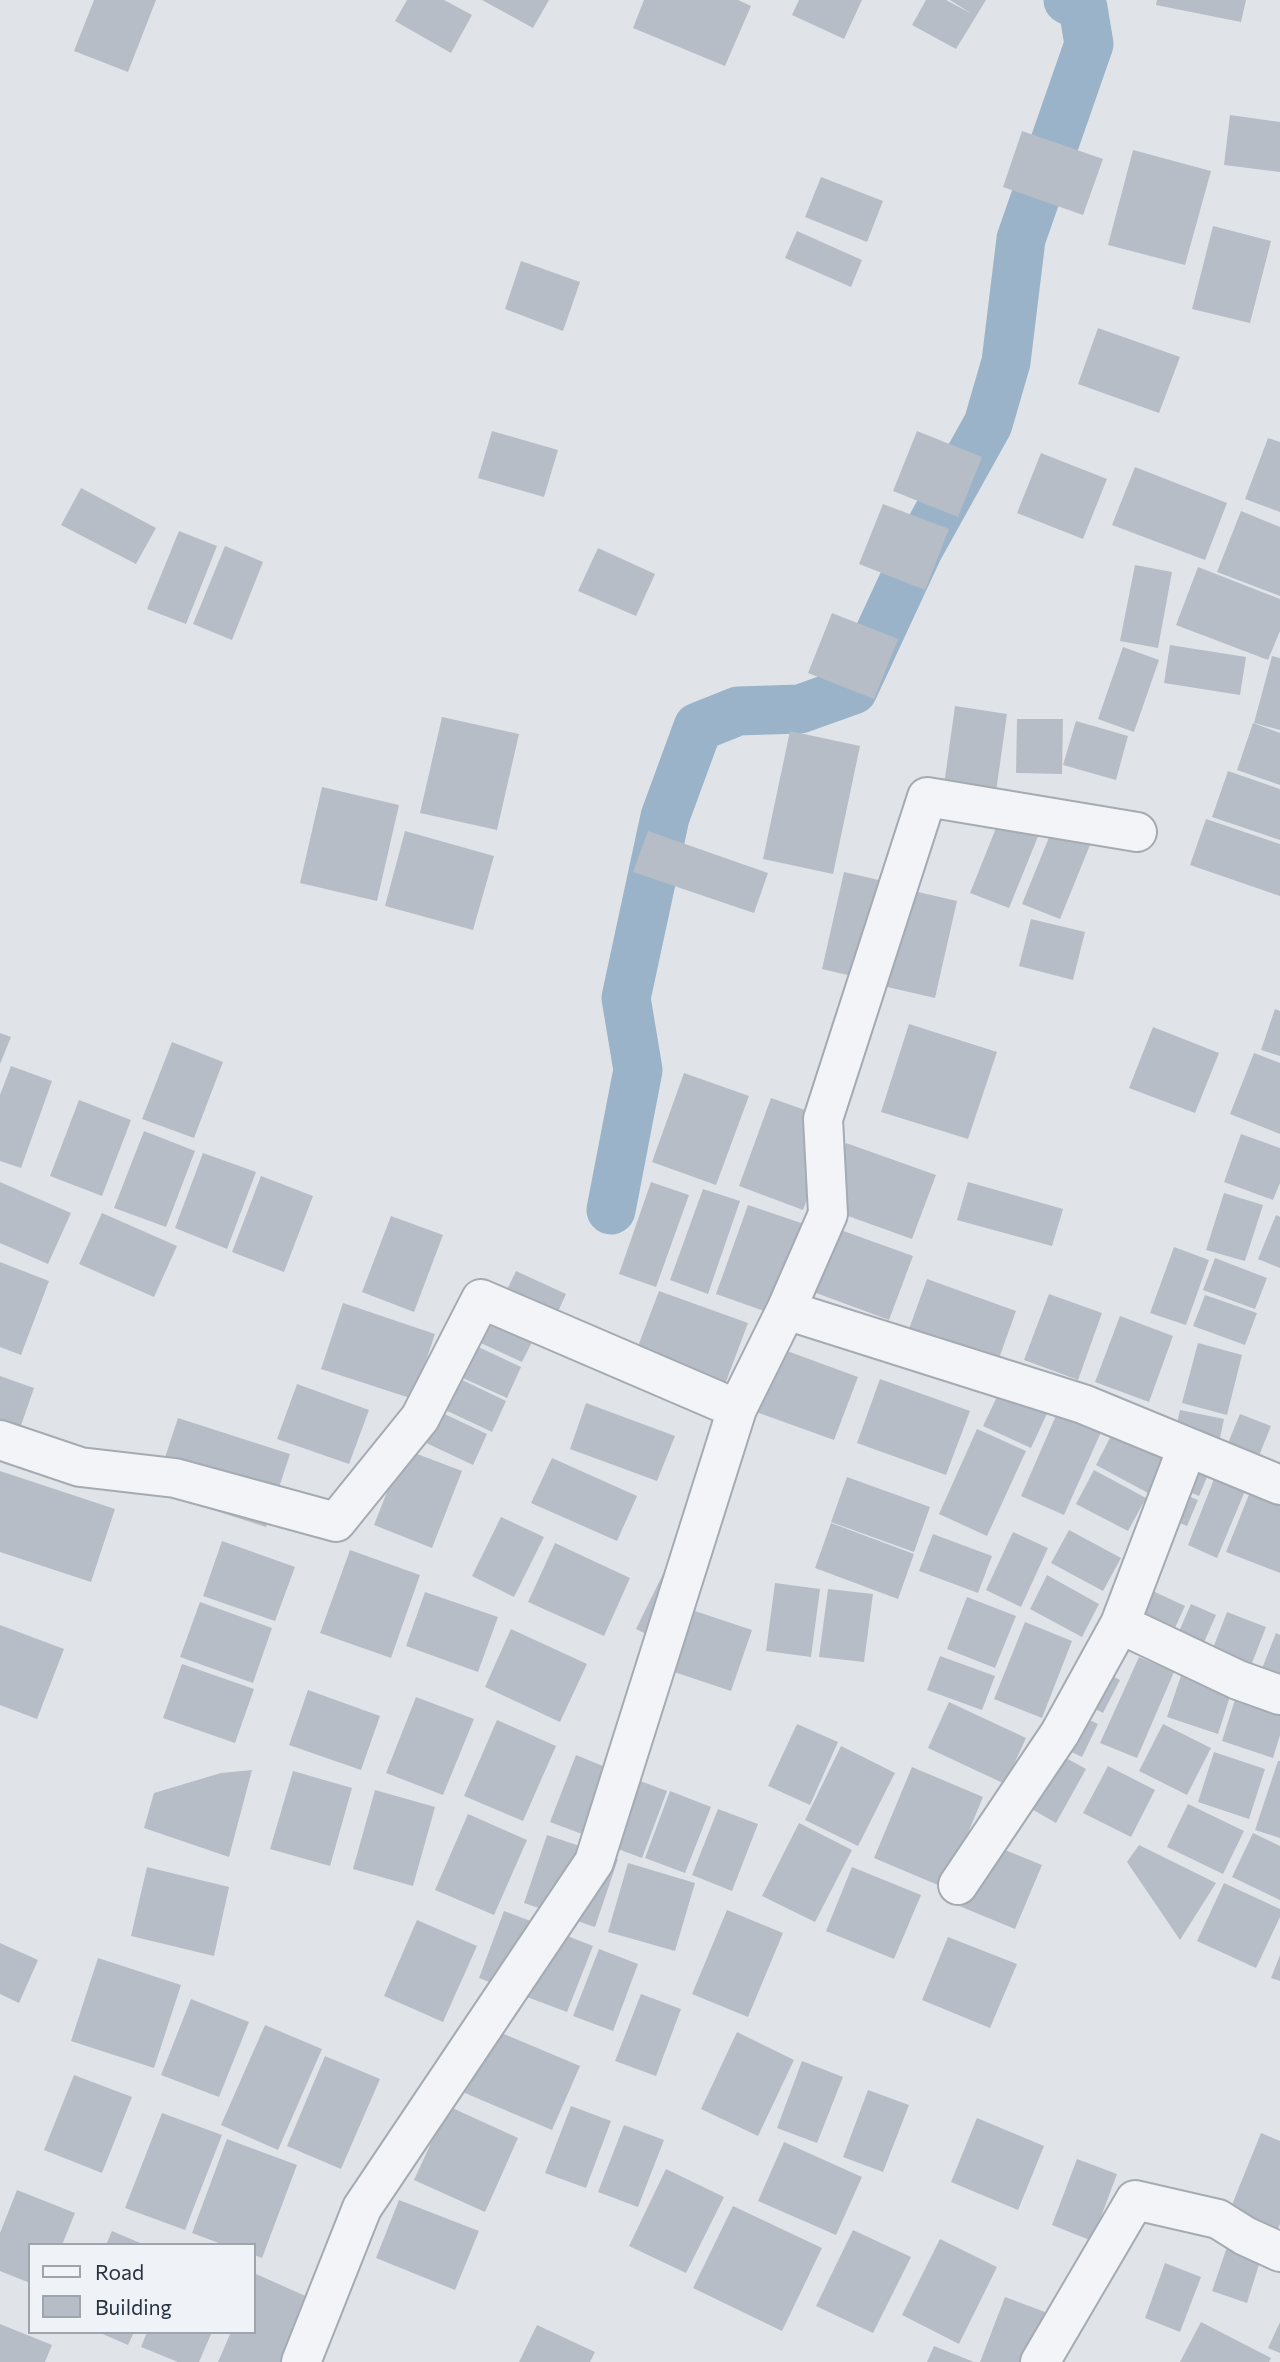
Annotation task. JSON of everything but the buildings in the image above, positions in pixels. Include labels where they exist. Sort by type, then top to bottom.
[{"type":"street","points":[[305,2361],[362,2208],[594,1862],[737,1409],[786,1310],[828,1214],[823,1119],[927,797],[1137,832]]},
{"type":"street","points":[[0,1440],[80,1467],[175,1478],[336,1522],[419,1418],[481,1299],[737,1409]]},
{"type":"street","points":[[786,1310],[1083,1404],[1280,1485]]},
{"type":"street","points":[[958,1885],[1060,1733],[1120,1624],[1187,1448]]},
{"type":"street","points":[[1120,1624],[1238,1680],[1280,1695]]},
{"type":"street","points":[[1040,2362],[1135,2200],[1218,2219],[1245,2236],[1280,2252]]},
{"type":"waterway","points":[[611,1210],[638,1070],[626,998],[665,817],[698,727],[738,711],[800,709],[853,690],[919,548],[988,424],[1006,362],[1021,239],[1089,44],[1083,8],[1068,0]]}]
